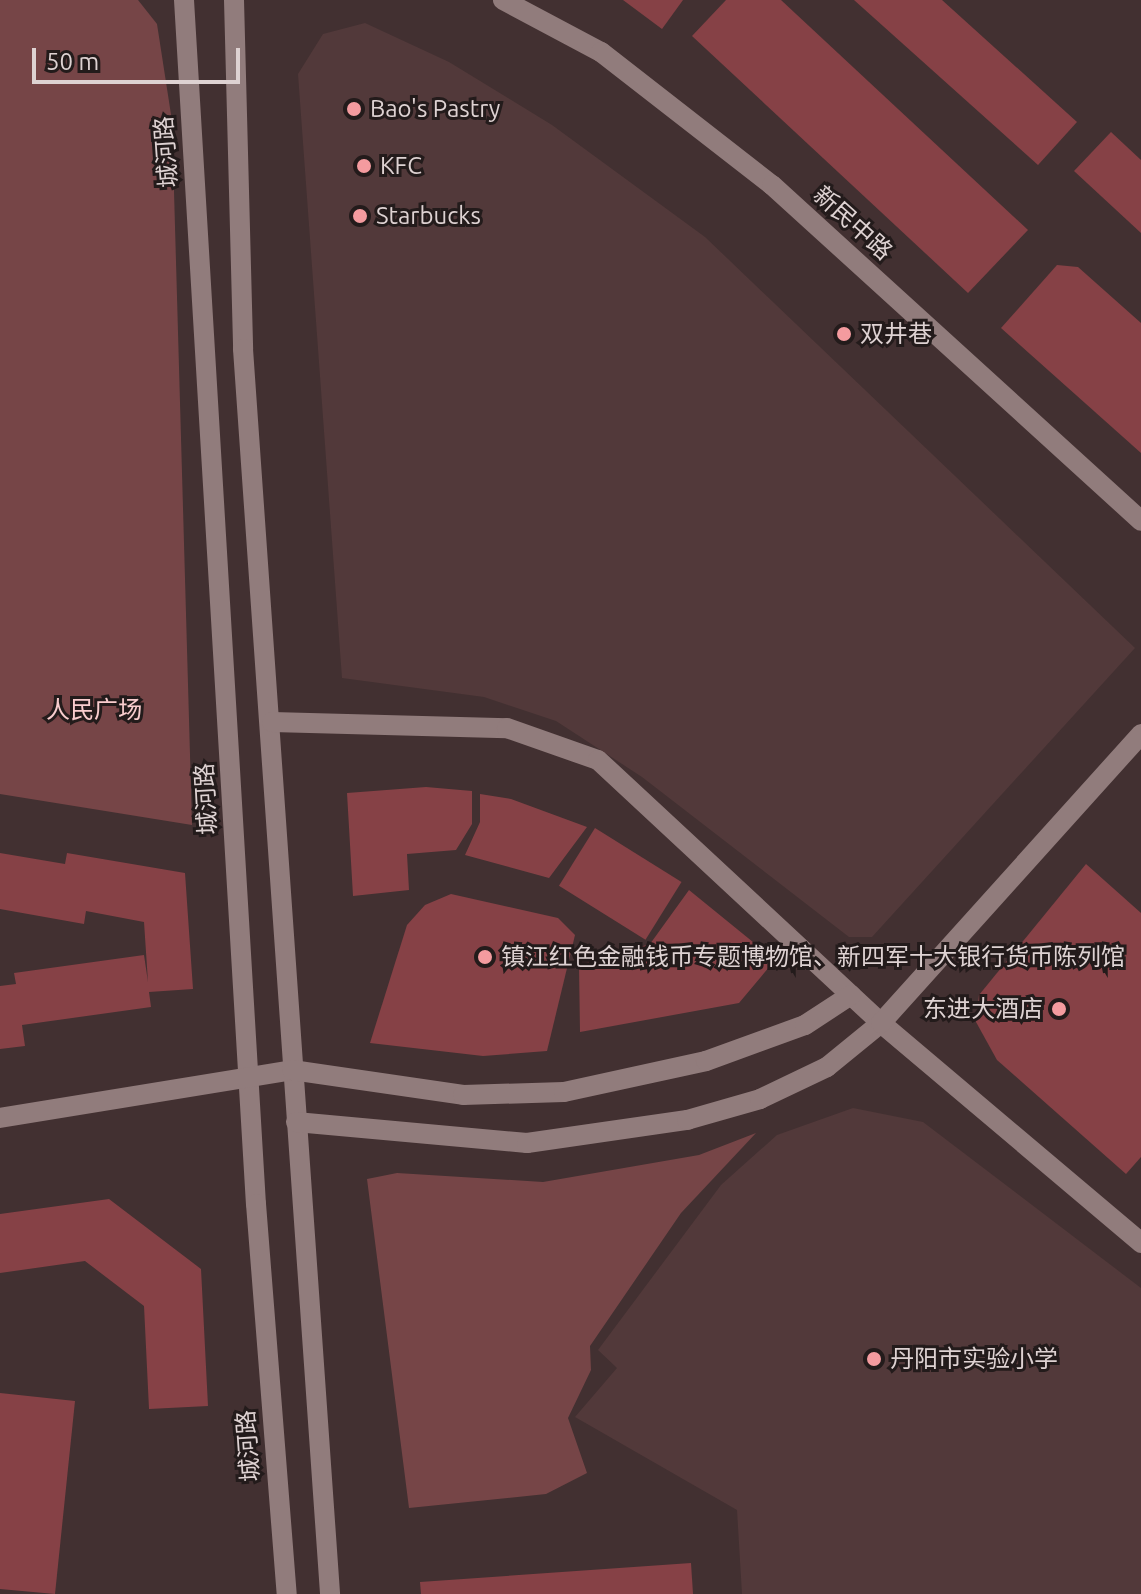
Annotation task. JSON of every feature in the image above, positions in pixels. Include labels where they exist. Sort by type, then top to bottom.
[{"type":"main road","name":"城河路","points":[[184,0],[249,1077],[287,1594]]},
{"type":"main road","points":[[234,0],[243,349],[272,722],[292,1070],[330,1594]]},
{"type":"main road","name":"新民中路","points":[[503,0],[601,52],[772,185],[1141,521]]},
{"type":"main road","points":[[272,722],[507,728],[598,760],[881,1023],[1141,1243]]},
{"type":"main road","points":[[296,1122],[527,1143],[656,1125],[760,1099],[827,1067],[881,1023],[1141,734]]},
{"type":"main road","points":[[0,1118],[292,1070],[463,1095],[564,1092],[706,1061],[805,1025],[851,995]]},
{"type":"shaded area","points":[[365,23],[449,62],[552,125],[705,237],[1135,648],[872,937],[849,937],[642,777],[556,721],[484,697],[342,678],[298,74],[323,34]]},
{"type":"shaded area","name":"丹阳市实验小学","points":[[853,1108],[923,1122],[1141,1288],[1141,1594],[742,1594],[737,1510],[575,1417],[617,1368],[598,1350],[721,1185],[777,1135]]},
{"type":"green space","name":"人民广场","points":[[0,0],[138,0],[157,24],[172,121],[192,825],[0,794]]},
{"type":"green space","points":[[756,1133],[681,1213],[590,1346],[591,1370],[568,1418],[587,1473],[546,1494],[409,1508],[367,1179],[397,1173],[543,1182],[699,1155]]},
{"type":"building","points":[[623,0],[683,0],[662,29]]},
{"type":"building","points":[[726,0],[781,0],[1028,230],[968,293],[692,36]]},
{"type":"building","points":[[854,0],[942,0],[1077,122],[1038,165]]},
{"type":"building","points":[[1111,132],[1141,160],[1141,233],[1074,171]]},
{"type":"building","points":[[1057,265],[1078,267],[1141,323],[1141,453],[1001,328]]},
{"type":"building","points":[[426,787],[472,791],[472,824],[456,850],[407,854],[409,890],[353,896],[347,793]]},
{"type":"building","points":[[480,794],[511,799],[587,827],[549,878],[465,855],[480,822]]},
{"type":"building","points":[[595,828],[682,882],[645,940],[559,886]]},
{"type":"building","points":[[0,853],[65,864],[67,853],[185,873],[193,989],[149,992],[151,1007],[22,1025],[25,1046],[0,1049],[0,986],[16,984],[14,973],[144,955],[148,982],[144,922],[86,911],[84,924],[0,909]]},
{"type":"building","name":"东进大酒店","points":[[1086,864],[1141,913],[1141,1157],[1126,1174],[997,1060],[976,1022],[979,995]]},
{"type":"building","points":[[689,890],[775,960],[739,1003],[580,1032],[579,965],[650,944]]},
{"type":"building","name":"镇江红色金融钱币专题博物馆、新四军十大银行货币陈列馆","points":[[451,894],[558,918],[575,935],[547,1051],[483,1056],[370,1043],[407,925],[425,905]]},
{"type":"building","points":[[109,1199],[201,1269],[208,1406],[149,1409],[144,1306],[85,1261],[0,1273],[0,1214]]},
{"type":"building","points":[[0,1393],[75,1401],[55,1594],[0,1589]]},
{"type":"building","points":[[691,1563],[693,1594],[421,1594],[420,1582]]},
{"type":"place","name":"Bao's Pastry","points":[[354,109]]},
{"type":"place","name":"KFC","points":[[364,166]]},
{"type":"place","name":"Starbucks","points":[[360,216]]},
{"type":"place","name":"双井巷","points":[[844,334]]},
{"type":"place","name":"镇江红色金融钱币专题博物馆、新四军十大银行货币陈列馆","points":[[485,957]]},
{"type":"place","name":"东进大酒店","points":[[1059,1009]]},
{"type":"place","name":"丹阳市实验小学","points":[[874,1359]]}]
